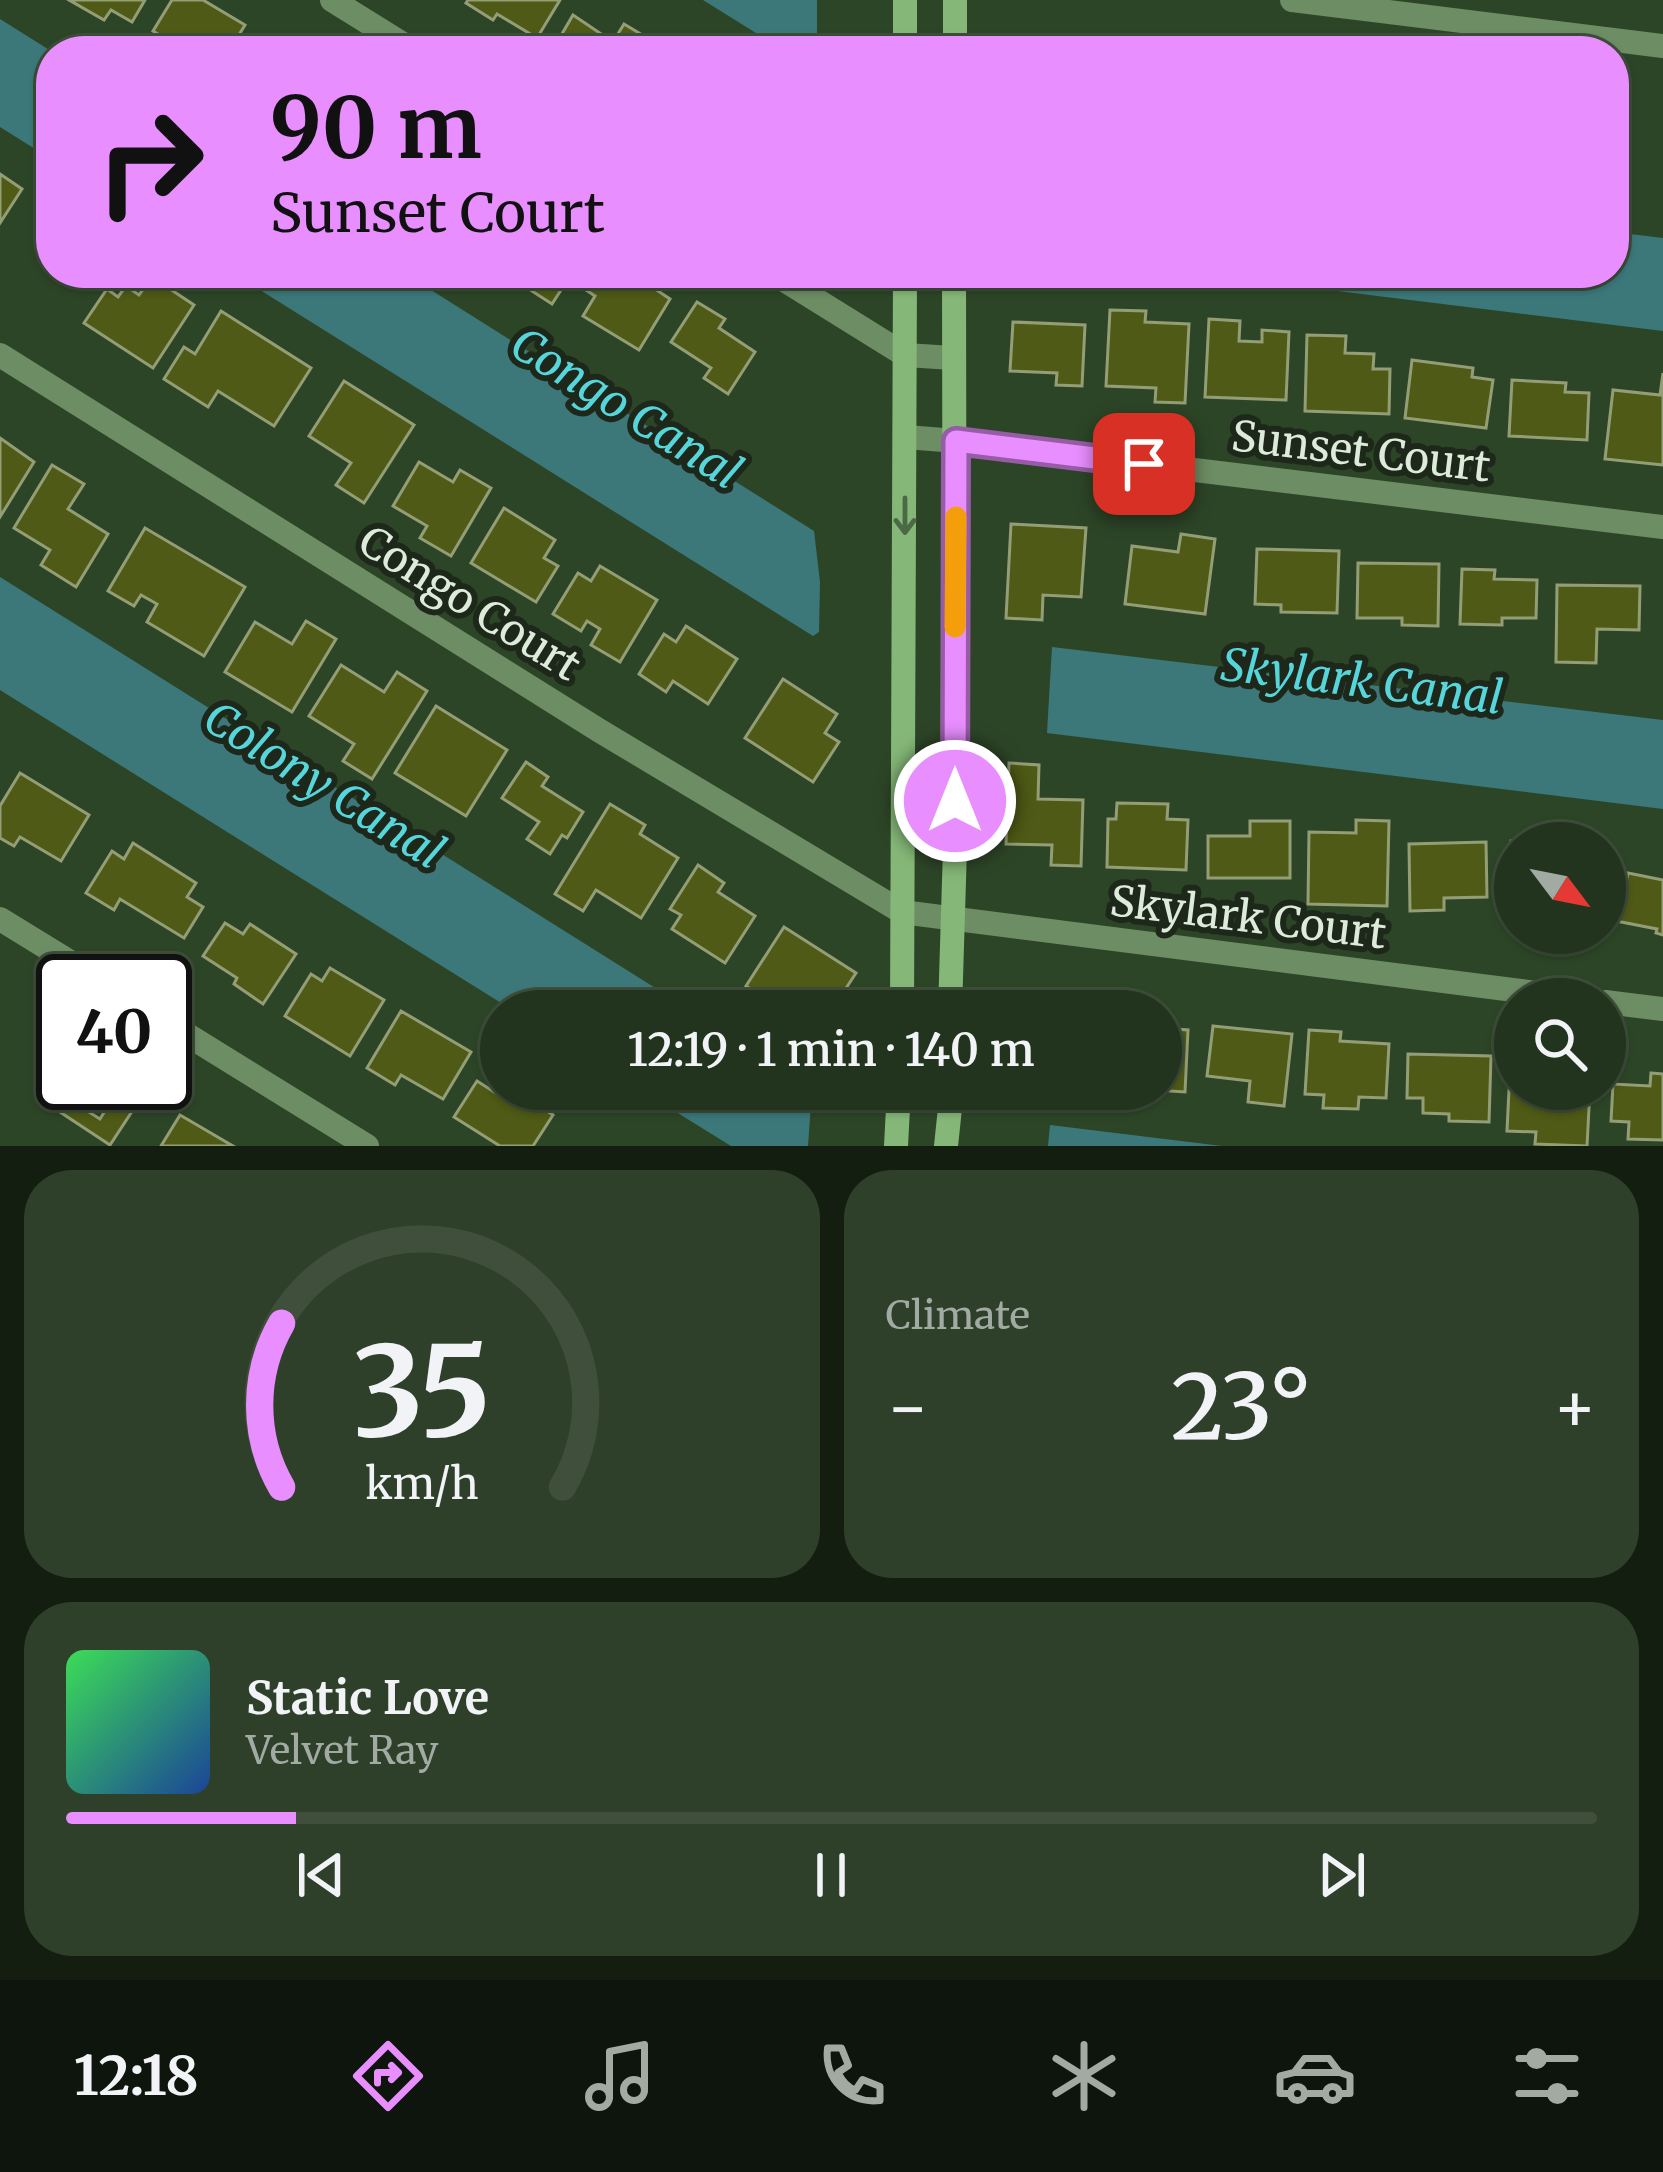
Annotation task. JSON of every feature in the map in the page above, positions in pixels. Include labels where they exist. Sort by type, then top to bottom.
[{"type":"street","points":[[332,0],[390,36]]},
{"type":"street","points":[[905,0],[905,36]]},
{"type":"street","points":[[955,0],[955,36]]},
{"type":"street","points":[[1292,0],[1582,36]]},
{"type":"street","points":[[1629,42],[1663,46]]},
{"type":"street","points":[[796,288],[905,355],[953,358]]},
{"type":"street","points":[[902,990],[905,288]]},
{"type":"street","points":[[951,990],[954,288]]},
{"type":"street","name":"Congo Court","points":[[0,355],[600,731],[902,912]]},
{"type":"street","name":"Sunset Court","points":[[906,437],[1663,527]]},
{"type":"street","name":"Skylark Court","points":[[902,912],[1494,988]]},
{"type":"street","points":[[0,919],[57,954]]},
{"type":"street","points":[[1626,1005],[1663,1009]]},
{"type":"street","points":[[192,1038],[368,1146]]},
{"type":"street","points":[[896,1146],[898,1110]]},
{"type":"street","points":[[946,1146],[950,1110]]},
{"type":"water","points":[[703,0],[817,0],[817,36],[761,36]]},
{"type":"water","points":[[0,19],[36,42],[36,150],[0,127]]},
{"type":"water","points":[[1629,234],[1663,238],[1663,331],[1312,288],[1629,288]]},
{"type":"water","points":[[257,288],[428,288],[814,531],[820,582],[819,632],[813,636]]},
{"type":"water","name":"Colony Canal","points":[[0,577],[659,990],[480,990],[0,690]]},
{"type":"water","points":[[1052,647],[1663,720],[1663,809],[1047,733]]},
{"type":"water","points":[[673,1110],[811,1110],[808,1146],[731,1146]]},
{"type":"water","points":[[1050,1125],[1222,1146],[1048,1146]]},
{"type":"building","points":[[69,0],[145,0],[132,22],[111,10],[104,20]]},
{"type":"building","points":[[172,0],[203,0],[245,25],[238,36],[161,36],[153,31]]},
{"type":"building","points":[[560,0],[538,36],[497,14],[493,20],[466,3]]},
{"type":"building","points":[[573,15],[604,36],[561,36]]},
{"type":"building","points":[[624,24],[644,36],[617,36]]},
{"type":"building","points":[[0,174],[22,189],[0,223]]},
{"type":"building","points":[[125,288],[139,295],[144,288],[168,288],[194,305],[153,368],[84,323],[107,289],[118,297]]},
{"type":"building","points":[[527,288],[562,288],[552,304]]},
{"type":"building","points":[[583,288],[654,288],[670,299],[639,350],[583,316],[595,296]]},
{"type":"building","points":[[697,302],[725,319],[719,328],[755,352],[728,394],[704,378],[711,368],[671,342]]},
{"type":"building","points":[[1110,310],[1146,311],[1145,322],[1189,324],[1185,403],[1155,402],[1156,388],[1106,386]]},
{"type":"building","points":[[221,311],[311,368],[274,426],[218,391],[208,407],[164,379],[184,347],[195,354]]},
{"type":"building","points":[[1209,319],[1240,321],[1239,341],[1262,342],[1262,330],[1289,332],[1286,400],[1205,397]]},
{"type":"building","points":[[1013,322],[1085,325],[1082,386],[1056,385],[1057,373],[1010,371]]},
{"type":"building","points":[[1307,335],[1346,336],[1345,353],[1374,354],[1373,369],[1390,369],[1389,414],[1305,411]]},
{"type":"building","points":[[1412,360],[1473,368],[1472,377],[1493,380],[1486,428],[1405,418]]},
{"type":"building","points":[[1663,373],[1663,465],[1605,459],[1613,390],[1660,395]]},
{"type":"building","points":[[1512,380],[1566,383],[1565,392],[1589,393],[1587,440],[1509,436]]},
{"type":"building","points":[[344,381],[414,425],[364,503],[336,485],[351,463],[309,436]]},
{"type":"building","points":[[0,438],[34,462],[0,517]]},
{"type":"building","points":[[419,462],[453,482],[460,470],[491,488],[451,556],[420,538],[427,526],[393,506]]},
{"type":"building","points":[[52,465],[84,484],[68,509],[108,534],[76,587],[41,565],[50,550],[14,528]]},
{"type":"building","points":[[504,508],[555,540],[544,558],[558,566],[536,602],[471,563]]},
{"type":"building","points":[[1011,524],[1086,528],[1081,597],[1043,595],[1042,620],[1006,618]]},
{"type":"building","points":[[145,528],[245,587],[204,656],[147,622],[157,604],[141,595],[134,606],[108,591]]},
{"type":"building","points":[[1181,534],[1215,539],[1205,614],[1125,604],[1132,546],[1178,552]]},
{"type":"building","points":[[1257,549],[1339,551],[1337,613],[1281,612],[1281,605],[1255,604]]},
{"type":"building","points":[[1358,563],[1439,564],[1438,626],[1402,625],[1402,618],[1357,618]]},
{"type":"building","points":[[600,566],[657,600],[620,662],[591,645],[600,629],[587,621],[581,631],[553,614],[578,573],[591,581]]},
{"type":"building","points":[[1462,569],[1495,570],[1494,579],[1537,580],[1536,618],[1502,618],[1502,625],[1460,624]]},
{"type":"building","points":[[1557,585],[1640,586],[1639,630],[1597,629],[1596,663],[1556,662]]},
{"type":"building","points":[[306,621],[336,639],[292,712],[225,672],[255,622],[292,644]]},
{"type":"building","points":[[686,626],[737,659],[708,704],[673,681],[666,692],[639,674],[664,634],[676,642]]},
{"type":"building","points":[[341,665],[384,692],[397,672],[427,691],[372,779],[343,761],[354,744],[309,716]]},
{"type":"building","points":[[783,679],[837,714],[825,733],[839,742],[813,782],[745,738]]},
{"type":"building","points":[[436,706],[507,750],[466,816],[395,773]]},
{"type":"building","points":[[526,762],[548,777],[542,786],[583,812],[550,854],[527,839],[539,822],[502,798]]},
{"type":"building","points":[[1009,763],[1039,765],[1038,799],[1083,800],[1081,866],[1051,865],[1052,845],[1006,844]]},
{"type":"building","points":[[20,773],[89,815],[61,861],[20,837],[14,846],[0,838],[0,806]]},
{"type":"building","points":[[1117,803],[1168,804],[1167,819],[1188,820],[1186,870],[1107,867],[1108,819],[1116,819]]},
{"type":"building","points":[[610,804],[645,825],[640,834],[678,858],[641,918],[596,890],[583,911],[555,894]]},
{"type":"building","points":[[1356,820],[1389,821],[1387,906],[1308,904],[1309,832],[1356,833]]},
{"type":"building","points":[[1250,821],[1290,821],[1290,878],[1208,878],[1208,836],[1250,836]]},
{"type":"building","points":[[1486,842],[1487,897],[1444,898],[1444,910],[1410,911],[1409,844]]},
{"type":"building","points":[[133,843],[196,883],[187,897],[203,907],[184,938],[120,899],[114,910],[86,893],[112,851],[124,859]]},
{"type":"building","points":[[698,865],[724,883],[718,892],[755,916],[725,963],[672,929],[681,915],[670,909]]},
{"type":"building","points":[[1628,873],[1663,880],[1663,935],[1657,929],[1626,923]]},
{"type":"building","points":[[225,923],[243,934],[250,924],[296,954],[263,1004],[234,984],[237,978],[203,956]]},
{"type":"building","points":[[784,927],[856,973],[845,990],[752,990],[746,986]]},
{"type":"building","points":[[330,968],[384,1000],[350,1056],[285,1016],[311,974],[322,981]]},
{"type":"building","points":[[401,1011],[471,1052],[443,1099],[401,1075],[395,1085],[367,1068]]},
{"type":"building","points":[[1213,1026],[1292,1034],[1284,1106],[1248,1102],[1250,1081],[1207,1076]]},
{"type":"building","points":[[1182,1030],[1188,1030],[1182,1092]]},
{"type":"building","points":[[1309,1030],[1341,1032],[1340,1041],[1389,1044],[1386,1098],[1359,1097],[1358,1109],[1323,1108],[1324,1095],[1305,1094]]},
{"type":"building","points":[[1408,1054],[1491,1056],[1489,1122],[1449,1121],[1449,1114],[1423,1113],[1423,1098],[1407,1098]]},
{"type":"building","points":[[1651,1073],[1663,1074],[1663,1140],[1628,1139],[1629,1122],[1611,1121],[1612,1110],[1626,1110],[1626,1085],[1650,1086]]},
{"type":"building","points":[[477,1081],[480,1110],[545,1110],[553,1115],[533,1146],[500,1146],[454,1117]]},
{"type":"building","points":[[86,1110],[100,1119],[106,1110],[133,1110],[110,1145],[60,1112]]},
{"type":"building","points":[[1508,1110],[1589,1110],[1587,1146],[1535,1144],[1536,1132],[1507,1131]]},
{"type":"building","points":[[180,1115],[233,1146],[161,1146]]},
{"type":"slow traffic","points":[[955,627],[956,517]]},
{"type":"route","points":[[955,801],[956,441],[1144,464]]},
{"type":"water label","name":"Congo Canal","points":[[626,408]]},
{"type":"water label","name":"Skylark Canal","points":[[1362,681]]}]
